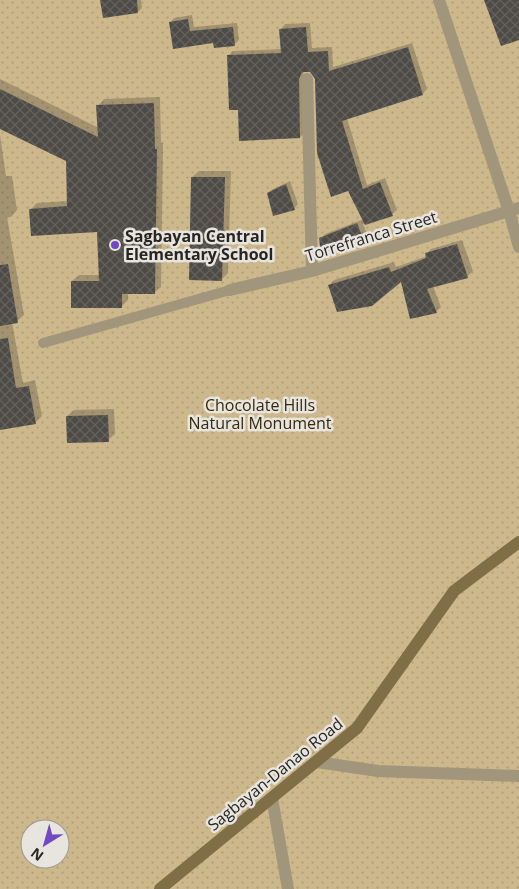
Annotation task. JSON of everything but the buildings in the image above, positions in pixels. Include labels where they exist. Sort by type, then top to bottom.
[{"type":"main road","name":"Sagbayan-Danao Road","points":[[160,889],[317,762],[356,728],[454,591],[519,542]]},
{"type":"street","points":[[439,0],[514,209],[519,247]]},
{"type":"street","points":[[306,79],[312,271]]},
{"type":"street","name":"Torrefranca Street","points":[[230,290],[312,271],[514,209]]},
{"type":"street","points":[[317,762],[378,771],[519,776]]},
{"type":"street","points":[[272,798],[288,889]]},
{"type":"lane","points":[[43,344],[230,290]]},
{"type":"green space","name":"Chocolate Hills Natural Monument","points":[[0,0],[519,0],[519,889],[0,889]]},
{"type":"place","name":"Sagbayan Central Elementary School","points":[[115,245]]}]
